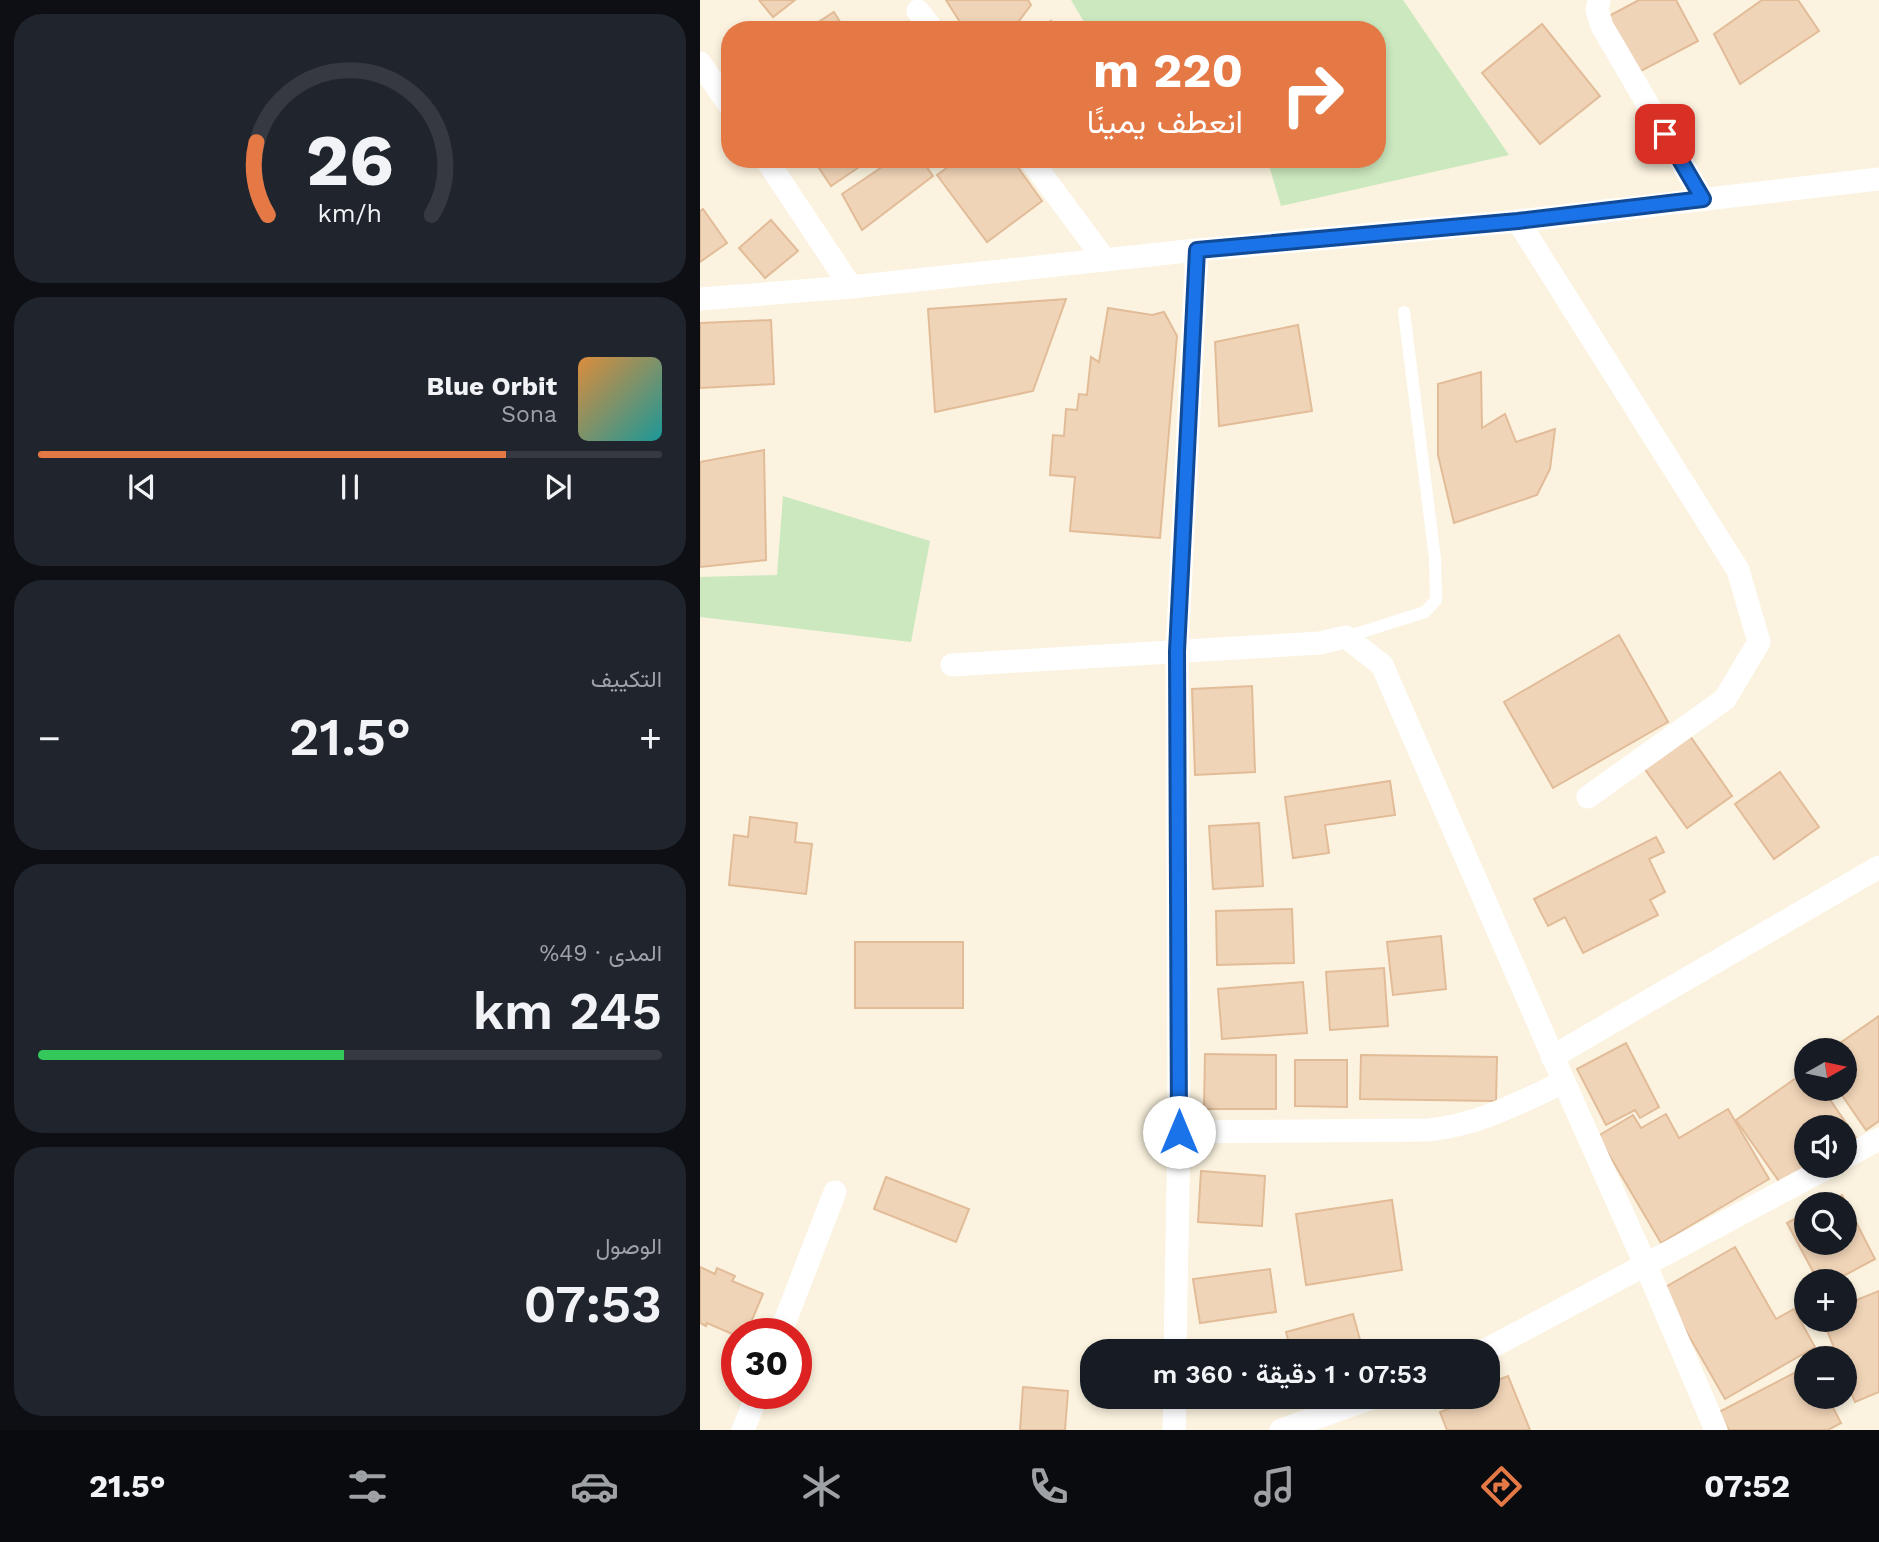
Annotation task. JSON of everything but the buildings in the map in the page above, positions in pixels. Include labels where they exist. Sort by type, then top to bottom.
[{"type":"street","points":[[1599,0],[1597,10],[1602,26],[1703,199]]},
{"type":"street","points":[[918,11],[926,21]]},
{"type":"street","points":[[700,63],[721,93]]},
{"type":"street","points":[[772,168],[851,287]]},
{"type":"street","points":[[1037,168],[1105,260]]},
{"type":"street","points":[[700,299],[851,287],[1197,250],[1518,221],[1879,179]]},
{"type":"street","points":[[1518,221],[1738,570],[1759,642],[1725,699],[1588,797]]},
{"type":"street","points":[[1175,1339],[1179,1132],[1177,651],[1197,250]]},
{"type":"street","points":[[951,665],[1320,643],[1346,637],[1382,665],[1716,1430]]},
{"type":"street","points":[[1552,1057],[1879,867]]},
{"type":"street","points":[[1179,1132],[1428,1130],[1458,1127],[1487,1118],[1564,1082]]},
{"type":"street","points":[[1857,1151],[1879,1139]]},
{"type":"street","points":[[1500,1343],[1808,1178]]},
{"type":"street","points":[[786,1318],[835,1192]]},
{"type":"street","points":[[743,1430],[752,1409]]},
{"type":"street","points":[[1174,1409],[1174,1430]]},
{"type":"street","points":[[1281,1430],[1341,1409]]},
{"type":"lane","points":[[1346,637],[1425,612],[1436,600],[1435,559],[1404,312]]},
{"type":"green space","points":[[1071,0],[1403,0],[1509,155],[1281,206],[1270,168],[1386,168],[1386,21],[1084,21]]},
{"type":"green space","points":[[783,496],[930,541],[911,642],[700,617],[700,577],[777,575]]},
{"type":"route","points":[[1179,1132],[1177,651],[1197,250],[1518,221],[1703,199],[1665,134]]}]
